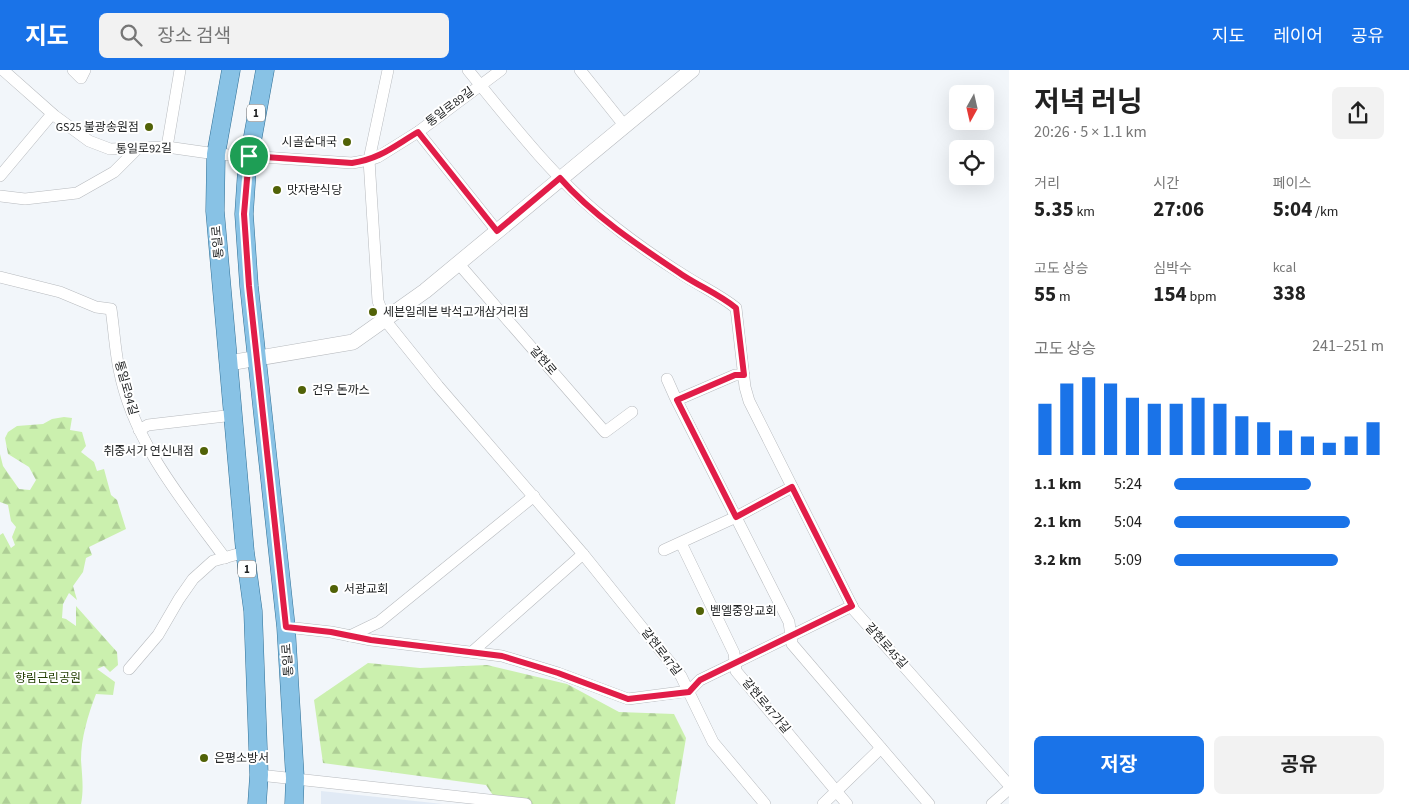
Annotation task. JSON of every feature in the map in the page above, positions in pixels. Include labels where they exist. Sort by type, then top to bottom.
[{"type":"main road","name":"통일로","points":[[231,70],[216,154],[215,211],[245,552],[253,610],[259,775],[257,804]]},
{"type":"main road","name":"통일로","points":[[265,70],[249,156],[244,214],[249,286],[286,627],[295,778],[294,804]]},
{"type":"main road","points":[[229,363],[353,342],[425,292],[692,70]]},
{"type":"street","points":[[73,70],[81,78],[85,70]]},
{"type":"street","points":[[167,147],[180,70]]},
{"type":"street","points":[[385,320],[378,301],[369,160],[388,70]]},
{"type":"street","name":"통일로89길","points":[[468,70],[480,85]]},
{"type":"street","name":"통일로89길","points":[[249,156],[352,163],[378,157],[418,132],[501,70]]},
{"type":"street","points":[[580,70],[624,125]]},
{"type":"street","name":"통일로92길","points":[[0,84],[6,72],[52,114],[89,141],[110,149],[167,147],[216,154],[249,156]]},
{"type":"street","points":[[480,85],[560,178]]},
{"type":"street","points":[[0,176],[52,114]]},
{"type":"street","points":[[418,132],[497,231]]},
{"type":"street","points":[[0,196],[25,199],[77,193],[114,172],[138,148]]},
{"type":"street","name":"갈현로45길","points":[[560,178],[571,191],[615,227],[685,277],[725,299],[736,308],[749,401],[852,606],[1009,785]]},
{"type":"street","name":"갈현로","points":[[458,263],[605,432],[632,412]]},
{"type":"street","name":"통일로94길","points":[[0,278],[60,292],[96,307],[111,309],[119,370],[139,430],[174,490],[225,558]]},
{"type":"street","name":"갈현로47길","points":[[385,320],[438,386],[584,554],[681,676],[713,742],[765,804]]},
{"type":"street","points":[[677,400],[735,375],[744,375]]},
{"type":"street","points":[[667,379],[789,622],[792,644],[929,804]]},
{"type":"street","points":[[139,430],[148,425],[234,415]]},
{"type":"street","points":[[664,550],[736,517],[792,487]]},
{"type":"street","points":[[350,636],[379,622],[534,496]]},
{"type":"street","name":"갈현로47가길","points":[[681,543],[734,653],[736,670],[847,804]]},
{"type":"street","points":[[129,669],[158,635],[193,579],[213,561],[245,552]]},
{"type":"street","points":[[472,652],[584,554]]},
{"type":"street","points":[[286,627],[331,632],[371,640],[502,656],[558,673],[628,699],[689,692],[700,680],[852,606]]},
{"type":"street","points":[[823,804],[881,748]]},
{"type":"street","points":[[259,775],[526,804]]},
{"type":"street","points":[[992,804],[1009,789]]},
{"type":"shaded area","points":[[321,791],[443,804],[321,804]]},
{"type":"green space","name":"향림근린공원","points":[[72,418],[70,430],[82,432],[86,446],[81,452],[94,462],[97,471],[104,469],[111,495],[117,500],[126,529],[89,547],[92,555],[86,558],[83,572],[73,586],[77,600],[69,593],[63,604],[62,618],[76,626],[76,606],[117,652],[118,665],[110,672],[104,666],[97,669],[115,682],[113,695],[96,694],[88,718],[81,752],[83,787],[81,804],[0,804],[0,535],[3,533],[11,548],[15,545],[12,537],[16,527],[11,521],[8,505],[0,502],[0,454],[3,466],[19,489],[30,490],[36,480],[29,467],[8,454],[5,438],[8,432],[17,426],[43,424],[52,419]]},
{"type":"green space","points":[[368,663],[420,668],[487,665],[567,684],[619,712],[674,714],[686,738],[675,804],[499,804],[486,785],[323,763],[314,700]]},
{"type":"place","name":"GS25 불광송원점","points":[[149,127]]},
{"type":"place","name":"시골순대국","points":[[347,142]]},
{"type":"place","name":"맛자랑식당","points":[[277,190]]},
{"type":"place","name":"세븐일레븐 박석고개삼거리점","points":[[373,312]]},
{"type":"place","name":"건우 돈까스","points":[[302,390]]},
{"type":"place","name":"취중서가 연신내점","points":[[204,451]]},
{"type":"place","name":"서광교회","points":[[334,589]]},
{"type":"place","name":"벧엘중앙교회","points":[[700,611]]},
{"type":"place","name":"은평소방서","points":[[204,758]]},
{"type":"route","points":[[418,132],[497,231],[560,178],[571,191],[601,216],[655,256],[685,277],[725,299],[736,308],[744,375],[735,375],[677,400],[736,517],[792,487],[852,606],[700,680],[689,692],[628,699],[558,673],[502,656],[371,640],[331,632],[286,627],[249,286],[244,214],[249,156],[352,163],[378,157],[418,132]]}]
